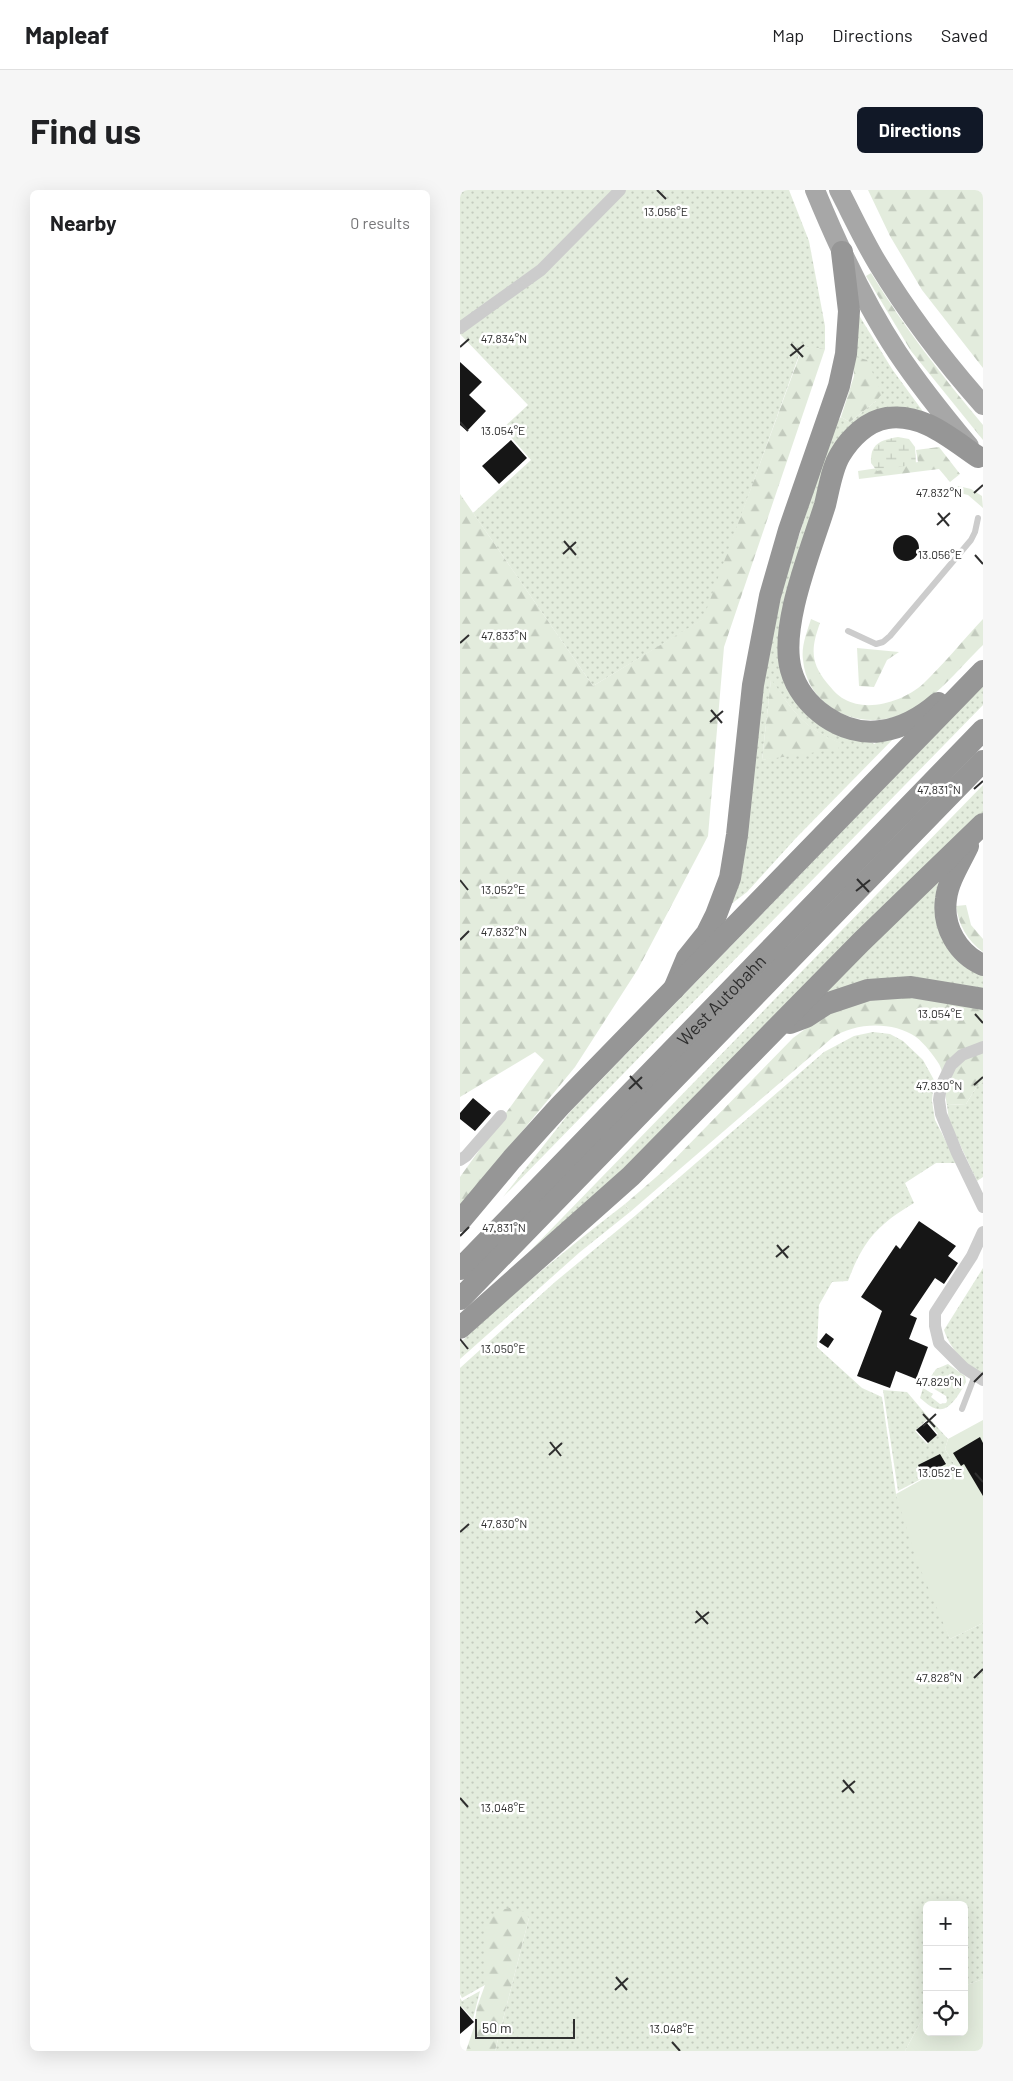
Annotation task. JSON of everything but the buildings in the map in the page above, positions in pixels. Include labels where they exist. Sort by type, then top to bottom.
[{"type":"highway","points":[[674,989],[687,958],[707,933],[730,878],[737,835],[753,685],[770,596],[789,530],[836,394],[849,339],[849,311],[842,252]]},
{"type":"highway","points":[[980,460],[927,423],[904,418],[885,419],[871,424],[857,434],[839,457],[799,590],[790,627],[788,655],[792,673],[798,687],[812,705],[840,725],[870,732],[893,728],[916,719],[930,710],[949,693],[983,671]]},
{"type":"highway","points":[[460,1221],[560,1106],[983,671]]},
{"type":"highway","name":"West Autobahn","points":[[460,1269],[983,730]]},
{"type":"highway","name":"West Autobahn","points":[[460,1299],[983,761]]},
{"type":"highway","points":[[979,828],[950,881],[945,901],[946,917],[959,948],[970,959],[983,965]]},
{"type":"highway","points":[[460,1328],[631,1176],[775,1028],[979,828]]},
{"type":"highway","points":[[775,1028],[806,1017],[835,1000],[868,990],[911,987],[983,999]]},
{"type":"main road","points":[[815,190],[862,292],[898,353],[925,392],[980,460]]},
{"type":"main road","points":[[839,190],[878,263],[900,298],[947,364],[983,405]]},
{"type":"street","points":[[460,328],[541,270],[620,190]]},
{"type":"street","points":[[983,1047],[962,1055],[951,1065],[943,1081],[939,1100],[941,1114],[950,1137],[983,1207]]},
{"type":"street","points":[[460,1160],[466,1156],[501,1116]]},
{"type":"street","points":[[979,1378],[964,1368],[940,1343],[935,1326],[935,1313],[972,1256],[983,1232]]},
{"type":"lane","points":[[848,631],[876,644],[883,642],[890,636],[971,540],[978,518]]},
{"type":"lane","points":[[962,1409],[979,1378]]},
{"type":"green space","points":[[460,190],[789,190],[809,241],[825,326],[825,349],[802,347],[704,619],[593,686],[473,513],[531,460],[503,428],[528,405],[460,334]]},
{"type":"green space","points":[[868,190],[983,190],[983,368],[922,290],[890,236]]},
{"type":"green space","points":[[871,273],[924,351],[983,425],[983,440],[911,351],[866,276]]},
{"type":"green space","points":[[857,312],[892,369],[927,417],[859,424],[780,643],[835,729],[875,744],[879,735],[900,732],[796,838],[747,892],[726,908],[769,630],[834,426],[841,417],[850,422],[876,401],[853,356]],"holes":[[[771,680],[800,718],[817,731],[840,743],[762,760]]]},
{"type":"green space","points":[[803,346],[825,349],[724,647],[708,836],[638,969],[575,1067],[460,1207],[460,1177],[544,1060],[535,1052],[460,1097],[460,494],[593,686],[703,619]]},
{"type":"green space","points":[[853,356],[867,360],[882,394],[850,422],[841,417],[854,376]]},
{"type":"green space","points":[[898,437],[909,439],[915,447],[916,464],[877,471],[871,463],[874,447],[881,442]]},
{"type":"green space","points":[[939,447],[960,474],[950,482],[939,469],[859,479],[858,471],[918,462],[916,450]]},
{"type":"green space","points":[[958,486],[971,489],[982,496],[983,508],[968,495],[956,492]]},
{"type":"green space","points":[[811,619],[820,623],[815,640],[814,654],[817,668],[821,675],[842,698],[864,705],[875,705],[896,700],[915,690],[923,684],[983,619],[983,645],[941,688],[923,703],[896,717],[878,720],[860,719],[843,714],[828,706],[816,694],[807,678],[803,650]]},
{"type":"green space","points":[[857,648],[899,652],[887,660],[874,687],[859,686]]},
{"type":"green space","points":[[771,679],[800,717],[817,731],[841,743],[838,749],[762,760]]},
{"type":"green space","points":[[983,686],[983,705],[503,1197],[570,1112]]},
{"type":"green space","points":[[983,785],[983,813],[865,927],[606,1186],[528,1253]]},
{"type":"green space","points":[[939,879],[938,894],[983,972],[983,990],[823,994]]},
{"type":"green space","points":[[966,905],[971,925],[983,939],[983,952],[972,943],[959,920],[956,906]]},
{"type":"green space","points":[[879,997],[915,997],[983,1007],[983,1082],[977,1086],[966,1104],[947,1105],[941,1068],[929,1050],[916,1037],[896,1028],[885,1026],[863,1026],[852,1029],[832,1038],[630,1212],[625,1204],[662,1172],[793,1038],[830,1011]]},
{"type":"green space","points":[[873,1032],[890,1034],[903,1041],[923,1060],[934,1080],[932,1101],[935,1120],[957,1163],[936,1163],[905,1183],[914,1203],[890,1219],[873,1235],[859,1255],[848,1281],[832,1282],[819,1305],[817,1347],[862,1388],[882,1397],[896,1494],[950,1639],[983,1623],[983,1979],[968,1985],[968,1901],[923,1901],[923,2017],[905,2051],[495,2051],[529,1918],[485,1928],[485,1985],[462,1998],[460,1994],[460,1368],[555,1282],[636,1215],[824,1052],[854,1036]]},
{"type":"green space","points":[[983,1082],[983,1177],[977,1181],[949,1121],[947,1105],[966,1104],[977,1086]]},
{"type":"green space","points":[[625,1204],[630,1212],[580,1252],[460,1359],[460,1343],[541,1271]]},
{"type":"green space","points":[[983,1268],[983,1375],[959,1356],[950,1344],[944,1330]]},
{"type":"green space","points":[[948,1364],[965,1376],[966,1382],[951,1404],[942,1409],[935,1408],[920,1398],[923,1388],[933,1394],[931,1397],[940,1404],[946,1403],[946,1396],[926,1384],[936,1369]]},
{"type":"green space","points":[[883,1390],[907,1392],[929,1418],[915,1431],[927,1444],[938,1434],[927,1421],[930,1419],[948,1439],[945,1449],[954,1464],[947,1465],[941,1453],[923,1478],[898,1491]]},
{"type":"green space","points":[[983,1420],[983,1623],[950,1639],[916,1559],[896,1494],[923,1479],[916,1465],[941,1452],[947,1465],[954,1464],[945,1449],[948,1439]]},
{"type":"green space","points":[[513,1907],[524,1912],[529,1918],[495,2051],[466,2051],[474,2027],[477,2007],[485,1985],[485,1928],[497,1911]]},
{"type":"green space","points":[[983,1979],[983,2051],[905,2051],[923,2017],[923,2036],[968,2036],[968,1985]]},
{"type":"green space","points":[[480,1991],[473,2019],[462,2007],[460,2009],[460,1998],[462,2001]]}]
